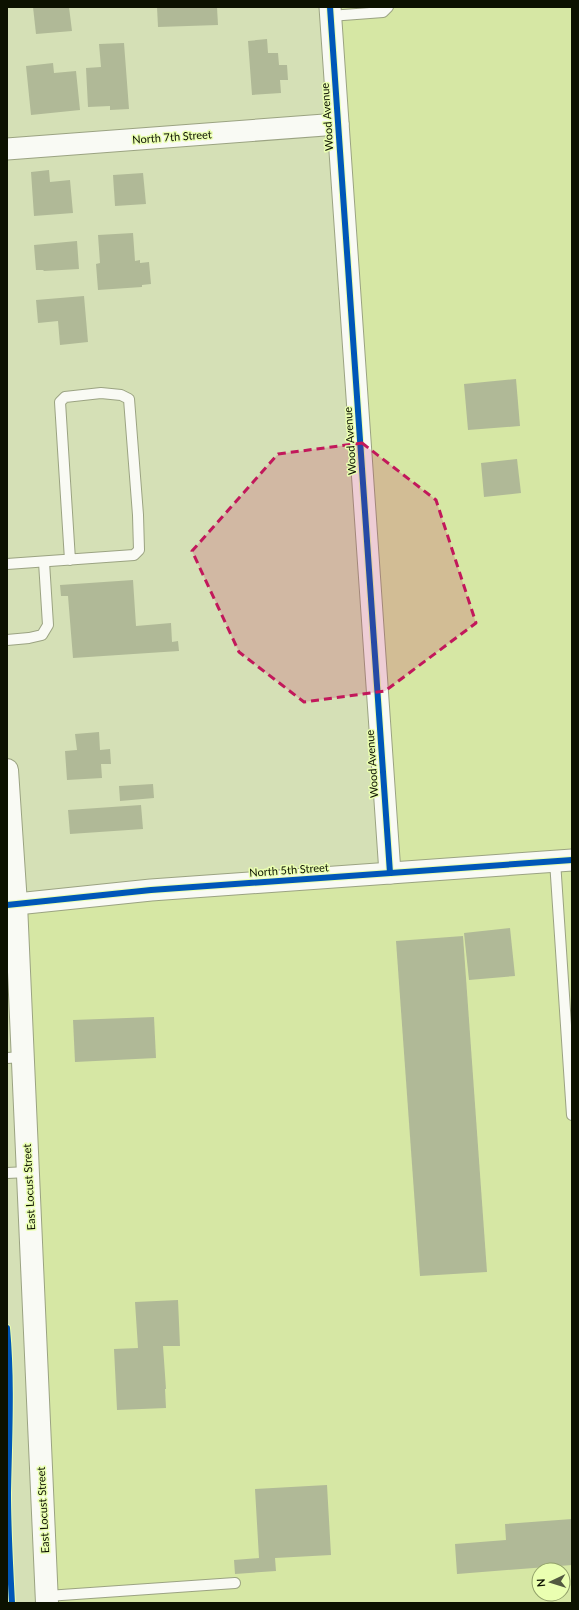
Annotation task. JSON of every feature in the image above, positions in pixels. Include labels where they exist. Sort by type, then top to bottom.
[{"type":"main road","name":"East Locust Street","points":[[7,770],[17,1172],[47,1600]]},
{"type":"street","name":"Wood Avenue","points":[[330,12],[390,873]]},
{"type":"street","name":"North 7th Street","points":[[7,149],[338,124]]},
{"type":"street","name":"North 5th Street","points":[[11,904],[151,890],[564,861]]},
{"type":"lane","points":[[330,12],[383,12],[388,7]]},
{"type":"lane","points":[[7,564],[134,556],[139,550],[129,399],[121,395],[101,393],[65,397],[60,402],[70,560]]},
{"type":"lane","points":[[7,640],[42,635],[48,625],[44,562]]},
{"type":"lane","points":[[564,861],[572,1114]]},
{"type":"lane","points":[[47,1600],[235,1583]]},
{"type":"highlighted area","points":[[362,443],[436,500],[476,623],[385,691],[304,702],[239,652],[192,551],[278,454]]},
{"type":"shaded area","points":[[330,7],[572,7],[572,1603],[48,1603],[16,904],[390,873]]},
{"type":"building","points":[[33,7],[69,7],[72,31],[36,34]]},
{"type":"building","points":[[157,7],[217,7],[218,25],[158,27]]},
{"type":"building","points":[[267,39],[268,53],[278,53],[279,65],[287,65],[288,80],[280,80],[281,93],[252,95],[248,41]]},
{"type":"building","points":[[124,43],[129,109],[110,110],[110,106],[88,107],[86,68],[101,67],[99,44]]},
{"type":"building","points":[[53,63],[54,73],[76,71],[80,110],[31,115],[26,66]]},
{"type":"building","points":[[49,170],[50,182],[70,180],[73,213],[34,216],[31,172]]},
{"type":"building","points":[[143,173],[146,204],[115,206],[113,175]]},
{"type":"building","points":[[133,233],[135,261],[140,260],[140,263],[149,262],[151,284],[142,285],[142,287],[98,290],[96,264],[100,263],[98,235]]},
{"type":"building","points":[[77,241],[79,269],[36,270],[34,245]]},
{"type":"building","points":[[84,296],[88,342],[60,345],[58,321],[38,323],[36,300]]},
{"type":"building","points":[[516,379],[520,426],[468,430],[464,384]]},
{"type":"building","points":[[517,459],[521,493],[484,497],[481,463]]},
{"type":"building","points":[[133,580],[136,626],[171,623],[172,642],[178,641],[179,651],[73,658],[68,596],[61,596],[60,585]]},
{"type":"building","points":[[99,732],[100,750],[110,749],[111,764],[101,764],[102,778],[67,780],[65,751],[77,750],[75,734]]},
{"type":"building","points":[[153,784],[154,798],[120,801],[119,786]]},
{"type":"building","points":[[141,805],[143,829],[70,834],[68,810]]},
{"type":"building","points":[[510,928],[515,976],[469,980],[464,933]]},
{"type":"building","points":[[463,936],[487,1272],[420,1276],[396,941]]},
{"type":"building","points":[[154,1017],[156,1058],[75,1062],[73,1020]]},
{"type":"building","points":[[178,1300],[180,1346],[163,1346],[166,1408],[117,1410],[114,1349],[138,1348],[135,1302]]},
{"type":"building","points":[[327,1485],[331,1555],[275,1558],[276,1571],[235,1574],[234,1560],[259,1558],[255,1489]]},
{"type":"building","points":[[572,1519],[572,1565],[571,1562],[531,1562],[531,1568],[457,1574],[455,1544],[506,1540],[505,1524]]},
{"type":"cycle path","points":[[330,7],[390,873]]},
{"type":"cycle path","points":[[7,905],[151,890],[572,860]]},
{"type":"cycle path","points":[[7,1328],[10,1390],[8,1507],[12,1603]]}]
